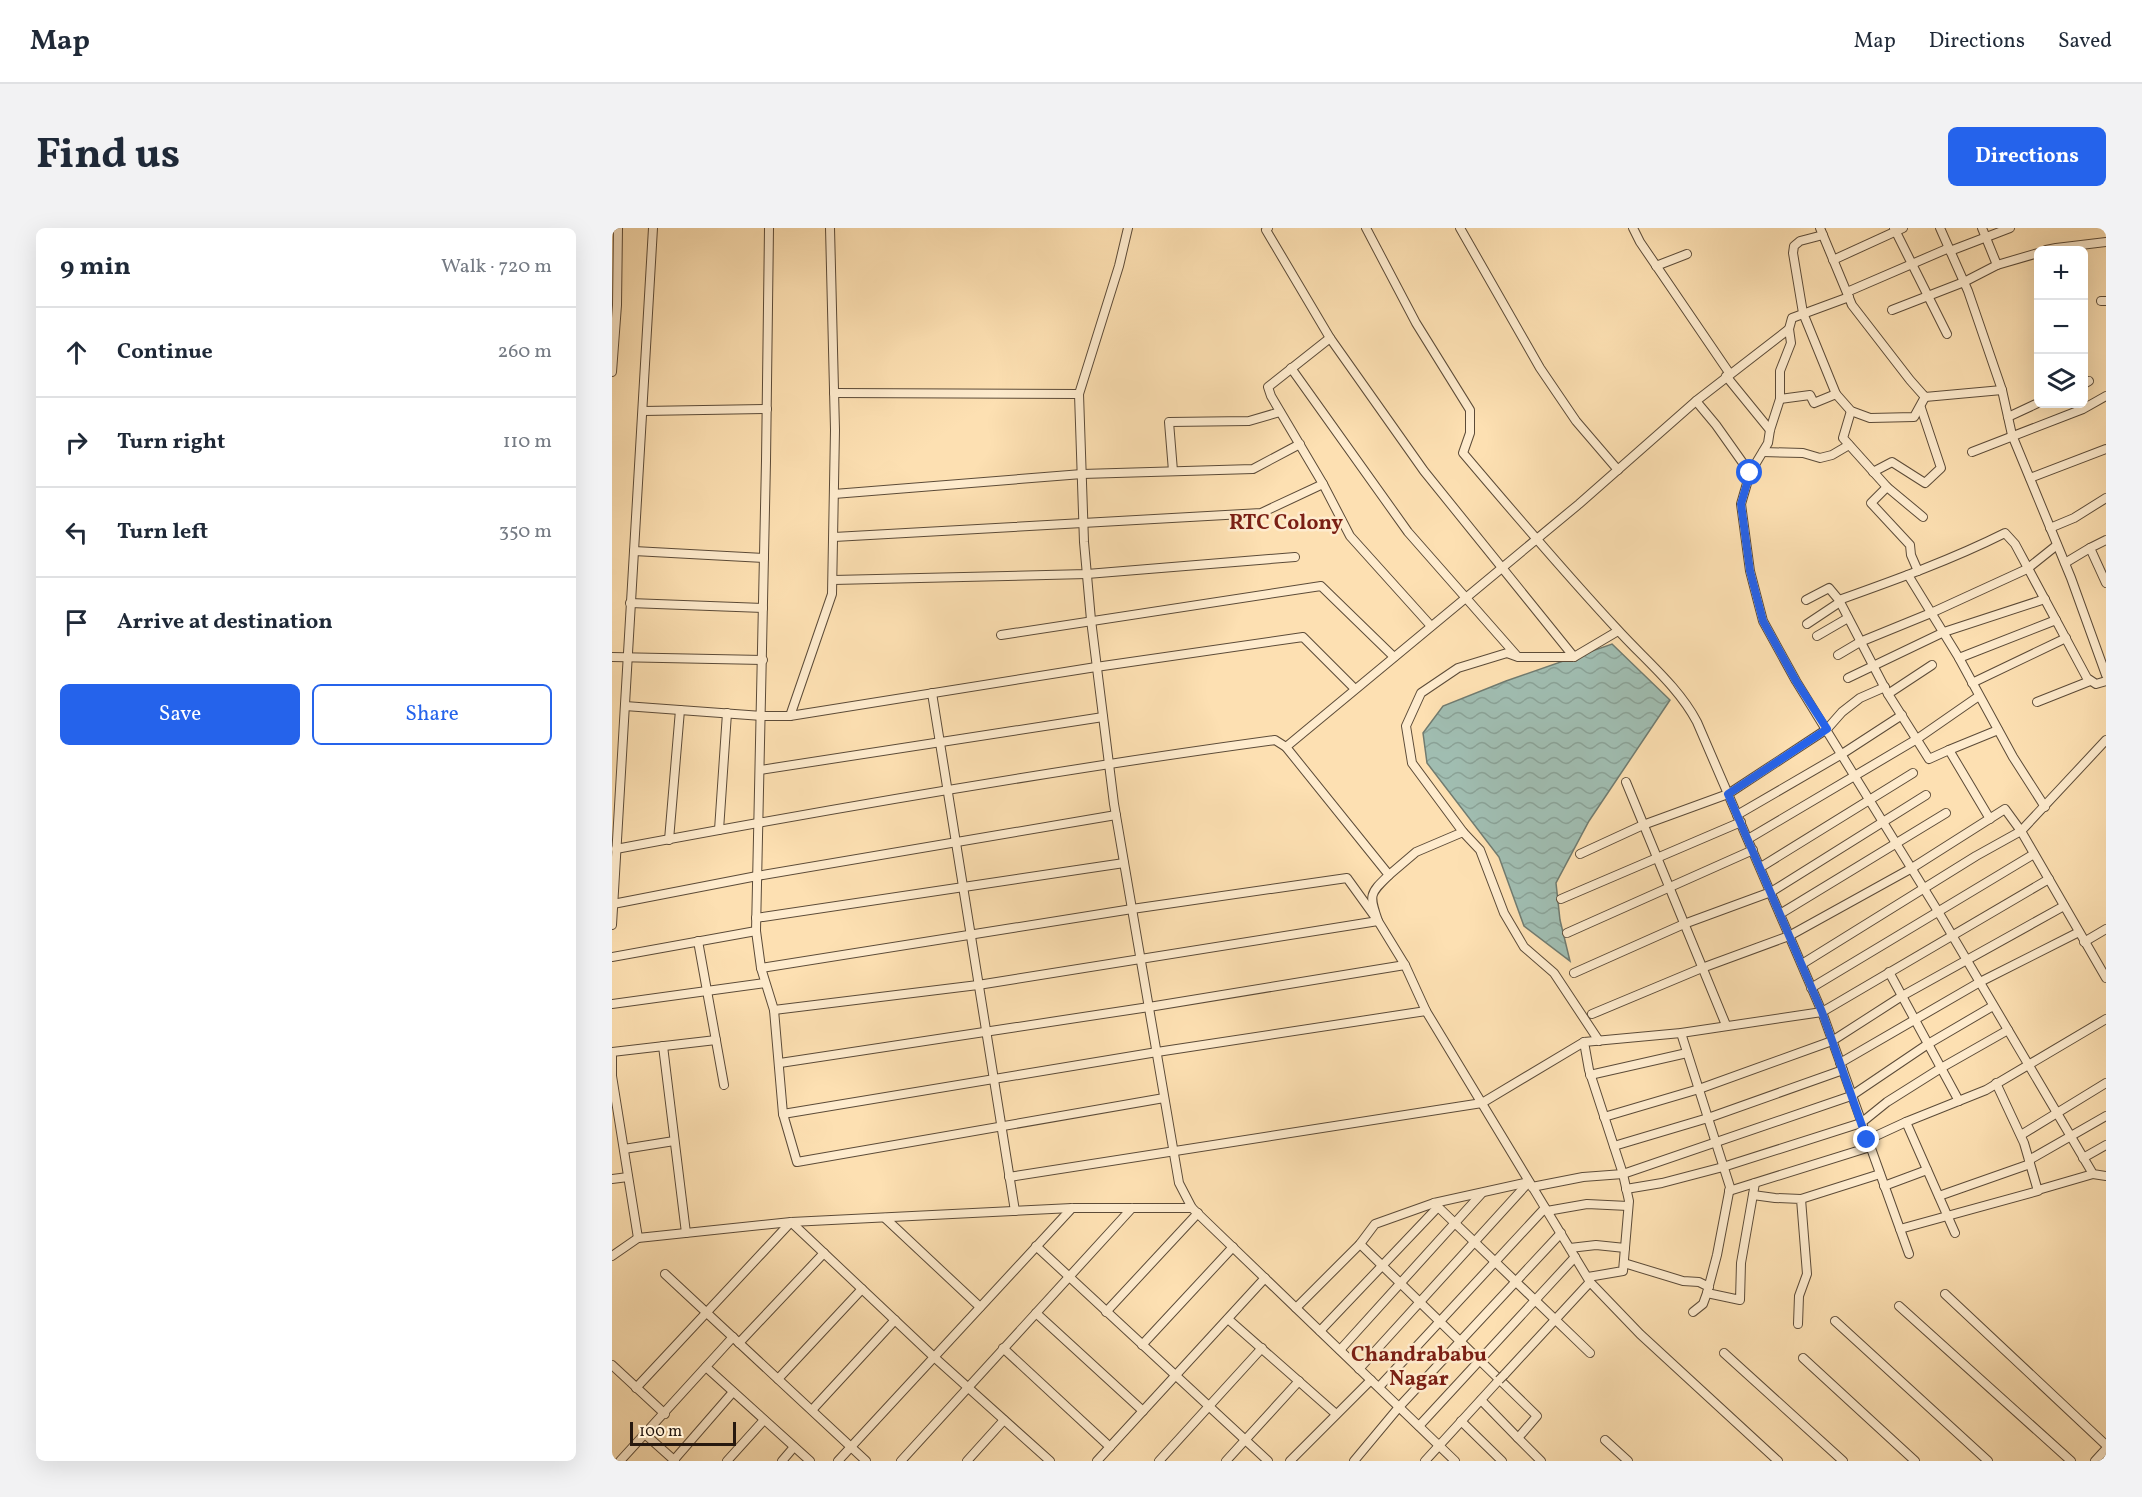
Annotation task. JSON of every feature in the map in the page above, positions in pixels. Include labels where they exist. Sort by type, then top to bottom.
[{"type":"street","points":[[612,372],[618,228]]},
{"type":"street","points":[[612,925],[652,228]]},
{"type":"street","points":[[769,228],[762,716],[756,931],[761,968],[774,1010],[783,1114],[797,1162],[1164,1098]]},
{"type":"street","points":[[790,716],[832,594],[834,393],[830,228]]},
{"type":"street","points":[[1128,228],[1119,266],[1079,394],[1084,523],[1091,620],[1108,763],[1179,1183],[1195,1210],[1455,1461]]},
{"type":"street","points":[[1268,228],[1266,230],[1330,338],[1424,471],[1574,657]]},
{"type":"street","points":[[1366,228],[1416,323],[1470,410],[1470,433],[1463,453],[1536,540],[1618,631],[1662,675],[1691,710],[1822,1012],[1909,1254]]},
{"type":"street","points":[[1460,228],[1540,368],[1576,421],[1618,470]]},
{"type":"street","points":[[1633,228],[1728,375],[1770,430]]},
{"type":"street","points":[[1940,228],[1964,282],[2002,390],[2012,435],[2065,563],[2106,675]]},
{"type":"street","points":[[1982,228],[1997,266]]},
{"type":"street","points":[[2010,228],[1912,265],[1792,318],[1789,329],[1791,343],[1780,370],[1780,399],[1768,443],[1750,473],[1741,504],[1750,571],[1763,621],[1796,681],[1952,934],[2093,1174]]},
{"type":"street","points":[[1833,260],[1897,229],[1912,265],[1947,334]]},
{"type":"street","points":[[1822,231],[1852,305],[1925,398],[1914,417],[1870,418],[1851,411],[1836,394],[1803,313],[1794,253],[1794,246],[1800,240],[1822,231]]},
{"type":"street","points":[[2073,246],[2106,242]]},
{"type":"street","points":[[1656,266],[1687,254]]},
{"type":"street","points":[[1892,310],[1964,282],[1997,266],[2034,254]]},
{"type":"street","points":[[1286,747],[1503,568],[1696,401],[1789,329]]},
{"type":"street","points":[[1330,338],[1268,387],[1350,536],[1431,626]]},
{"type":"street","points":[[1291,368],[1408,532],[1518,657]]},
{"type":"street","points":[[1925,398],[2002,390]]},
{"type":"street","points":[[834,393],[1079,394]]},
{"type":"street","points":[[1780,399],[1810,394],[1814,403],[1836,394]]},
{"type":"street","points":[[1971,452],[2083,409],[2106,396]]},
{"type":"street","points":[[1696,401],[1716,424],[1750,473]]},
{"type":"street","points":[[2008,417],[2034,405]]},
{"type":"street","points":[[1873,472],[1892,462],[1925,483],[1941,468],[1921,408]]},
{"type":"street","points":[[643,411],[767,409]]},
{"type":"street","points":[[1851,411],[1842,438],[1887,487],[1923,517]]},
{"type":"street","points":[[1173,471],[1169,422],[1249,421],[1280,412]]},
{"type":"street","points":[[834,494],[1082,474],[1253,469],[1300,444]]},
{"type":"street","points":[[1763,452],[1803,453],[1820,458],[1832,455],[1849,445]]},
{"type":"street","points":[[2030,478],[2106,449]]},
{"type":"street","points":[[834,537],[1261,513],[1323,484]]},
{"type":"street","points":[[1887,487],[1871,503],[1910,545],[1911,555],[1918,571]]},
{"type":"street","points":[[2050,528],[2074,518],[2106,498]]},
{"type":"street","points":[[1807,624],[1839,601],[1977,547],[2005,533],[2015,544],[2090,681],[2096,684],[2106,681]]},
{"type":"street","points":[[2065,563],[2106,540]]},
{"type":"street","points":[[1838,655],[1860,642],[1931,613],[2027,569],[2057,545]]},
{"type":"street","points":[[2090,548],[2106,583]]},
{"type":"street","points":[[634,552],[764,558]]},
{"type":"street","points":[[833,580],[1087,574],[1295,557]]},
{"type":"street","points":[[1908,575],[1944,632],[2013,757],[2044,807]]},
{"type":"street","points":[[1000,635],[1322,586],[1394,657]]},
{"type":"street","points":[[1806,600],[1829,588],[1839,601],[1886,691],[1929,759],[1998,730]]},
{"type":"street","points":[[1848,678],[1944,632],[2045,599]]},
{"type":"street","points":[[630,603],[763,608]]},
{"type":"street","points":[[1817,636],[1848,618]]},
{"type":"street","points":[[1959,658],[2056,620]]},
{"type":"street","points":[[1599,1041],[1554,973],[1524,947],[1504,913],[1480,850],[1463,832],[1412,763],[1406,726],[1421,693],[1458,668],[1507,653],[1518,657],[1574,657],[1618,631]]},
{"type":"street","points":[[624,706],[790,716],[1096,667],[1303,637],[1355,689]]},
{"type":"street","points":[[1972,683],[2066,638]]},
{"type":"street","points":[[612,657],[763,660]]},
{"type":"street","points":[[1580,854],[1643,825],[1728,794],[1827,729],[1842,712],[1860,698],[1886,691],[1932,665]]},
{"type":"street","points":[[2037,702],[2090,681]]},
{"type":"street","points":[[932,693],[1015,1211]]},
{"type":"street","points":[[1748,839],[1917,739],[1979,696]]},
{"type":"street","points":[[669,840],[680,710]]},
{"type":"street","points":[[719,830],[727,713]]},
{"type":"street","points":[[1561,899],[1739,819],[1902,715]]},
{"type":"street","points":[[760,770],[1103,717]]},
{"type":"street","points":[[616,849],[759,822],[1108,763],[1275,740],[1286,747],[1389,875]]},
{"type":"street","points":[[1802,964],[2021,831],[2106,740]]},
{"type":"street","points":[[1949,750],[1990,819]]},
{"type":"street","points":[[1761,867],[1913,773]]},
{"type":"street","points":[[1626,782],[1726,1025]]},
{"type":"street","points":[[1574,973],[1684,924],[1771,892],[1926,795]]},
{"type":"street","points":[[1592,1014],[1702,968],[1789,936],[1912,868],[2006,809],[2106,978]]},
{"type":"street","points":[[1780,914],[1897,845],[1946,813]]},
{"type":"street","points":[[613,904],[757,876],[1116,814]]},
{"type":"street","points":[[1378,921],[1371,899],[1372,890],[1416,852],[1463,832]]},
{"type":"street","points":[[1567,933],[1753,850]]},
{"type":"street","points":[[1811,988],[2034,854]]},
{"type":"street","points":[[756,918],[1124,864]]},
{"type":"street","points":[[761,968],[1132,909],[1347,878],[1378,921],[1405,965],[1426,1011],[1589,1279],[1640,1334],[1778,1461]]},
{"type":"street","points":[[1009,1177],[1482,1103],[1584,1042],[1681,1033],[1822,1012],[2049,879]]},
{"type":"street","points":[[1604,1117],[1699,1089],[1832,1041],[1902,996],[2064,906]]},
{"type":"street","points":[[774,1010],[978,985],[1378,921]]},
{"type":"street","points":[[2084,942],[2106,929]]},
{"type":"street","points":[[612,957],[756,931]]},
{"type":"street","points":[[1614,1146],[1708,1118],[1841,1067],[1915,1019],[1980,982],[2079,932]]},
{"type":"street","points":[[698,941],[724,1085]]},
{"type":"street","points":[[2096,962],[2106,957]]},
{"type":"street","points":[[780,1064],[1405,965]]},
{"type":"street","points":[[1889,972],[1959,1101]]},
{"type":"street","points":[[612,1004],[765,982]]},
{"type":"street","points":[[1296,1308],[1360,1244],[1375,1224],[1483,1192],[1583,1177],[1623,1174],[1851,1096],[1928,1044],[1994,1006]]},
{"type":"street","points":[[783,1114],[1156,1052],[1426,1011]]},
{"type":"street","points":[[1729,1191],[1869,1143],[1906,1122],[1986,1090],[2106,1019]]},
{"type":"street","points":[[1626,1189],[1662,1183],[1723,1167],[1861,1123],[1887,1102],[2008,1030]]},
{"type":"street","points":[[1681,1033],[1730,1187],[1708,1290],[1703,1305],[1693,1312]]},
{"type":"street","points":[[612,1052],[716,1040]]},
{"type":"street","points":[[1425,1461],[1556,1319],[1589,1279],[1623,1271],[1629,1206],[1623,1174],[1590,1075],[1584,1042]]},
{"type":"street","points":[[663,1046],[686,1233]]},
{"type":"street","points":[[1590,1075],[1688,1053]]},
{"type":"street","points":[[612,1056],[612,1076],[638,1238]]},
{"type":"street","points":[[1996,1083],[2021,1135],[2038,1190]]},
{"type":"street","points":[[2021,1135],[2106,1083]]},
{"type":"street","points":[[1938,1196],[2030,1162],[2106,1116]]},
{"type":"street","points":[[1906,1122],[1955,1233]]},
{"type":"street","points":[[624,1149],[674,1141]]},
{"type":"street","points":[[2083,1158],[2106,1145]]},
{"type":"street","points":[[1884,1186],[1927,1170]]},
{"type":"street","points":[[1753,1194],[1801,1199],[1880,1174]]},
{"type":"street","points":[[1900,1229],[2093,1174],[2106,1176]]},
{"type":"street","points":[[612,1179],[628,1177]]},
{"type":"street","points":[[1624,1263],[1683,1281],[1698,1282],[1708,1290],[1740,1300],[1741,1263],[1755,1183]]},
{"type":"street","points":[[1359,1369],[1475,1242],[1531,1185]]},
{"type":"street","points":[[1340,1350],[1483,1192]]},
{"type":"street","points":[[1798,1324],[1799,1296],[1807,1274],[1801,1199]]},
{"type":"street","points":[[1379,1388],[1546,1209],[1587,1204],[1629,1206]]},
{"type":"street","points":[[1436,1205],[1590,1353]]},
{"type":"street","points":[[1320,1331],[1436,1205]]},
{"type":"street","points":[[612,1256],[638,1238],[791,1222],[1072,1208],[1195,1210]]},
{"type":"street","points":[[838,1461],[1072,1208]]},
{"type":"street","points":[[901,1461],[1132,1208]]},
{"type":"street","points":[[1106,1312],[1195,1210]]},
{"type":"street","points":[[885,1218],[980,1307]]},
{"type":"street","points":[[791,1222],[934,1357],[1050,1461]]},
{"type":"street","points":[[636,1388],[791,1222]]},
{"type":"street","points":[[1354,1461],[1399,1407],[1561,1233]]},
{"type":"street","points":[[1360,1244],[1537,1416],[1518,1438]]},
{"type":"street","points":[[1569,1248],[1596,1245],[1625,1248]]},
{"type":"street","points":[[1036,1246],[1268,1461]]},
{"type":"street","points":[[1143,1345],[1233,1247]]},
{"type":"street","points":[[620,1461],[706,1367],[824,1253]]},
{"type":"street","points":[[1419,1426],[1575,1257]]},
{"type":"street","points":[[665,1274],[866,1461]]},
{"type":"street","points":[[1097,1461],[1265,1278]]},
{"type":"street","points":[[778,1379],[862,1289]]},
{"type":"street","points":[[1945,1294],[2106,1445]]},
{"type":"street","points":[[1899,1306],[2071,1461]]},
{"type":"street","points":[[1036,1313],[1143,1412]]},
{"type":"street","points":[[1228,1318],[1336,1414]]},
{"type":"street","points":[[812,1410],[895,1320]]},
{"type":"street","points":[[1835,1321],[1988,1461]]},
{"type":"street","points":[[1003,1348],[1110,1447]]},
{"type":"street","points":[[1159,1461],[1262,1348]]},
{"type":"street","points":[[1724,1353],[1843,1461]]},
{"type":"street","points":[[1803,1358],[1915,1461]]},
{"type":"street","points":[[612,1365],[664,1414]]},
{"type":"street","points":[[706,1367],[810,1461]]},
{"type":"street","points":[[1290,1461],[1371,1380]]},
{"type":"street","points":[[1226,1461],[1299,1381]]},
{"type":"street","points":[[646,1435],[674,1461],[733,1392]]},
{"type":"street","points":[[1481,1400],[1541,1461]]},
{"type":"street","points":[[727,1461],[764,1420]]},
{"type":"street","points":[[968,1461],[1004,1420]]},
{"type":"street","points":[[1461,1421],[1502,1461]]},
{"type":"street","points":[[1605,1440],[1628,1461]]},
{"type":"street","points":[[782,1461],[794,1447]]},
{"type":"street","points":[[2095,1461],[2106,1449]]},
{"type":"water","points":[[1612,644],[1670,700],[1589,821],[1556,883],[1560,920],[1570,961],[1524,926],[1499,857],[1427,763],[1423,733],[1443,706]]},
{"type":"district","name":"RTC Colony","points":[[1286,523]]},
{"type":"district","name":"Chandrababu Nagar","points":[[1419,1367]]},
{"type":"route","points":[[1750,473],[1741,504],[1750,571],[1763,621],[1796,681],[1827,729],[1728,794],[1822,1012],[1867,1140]]}]
